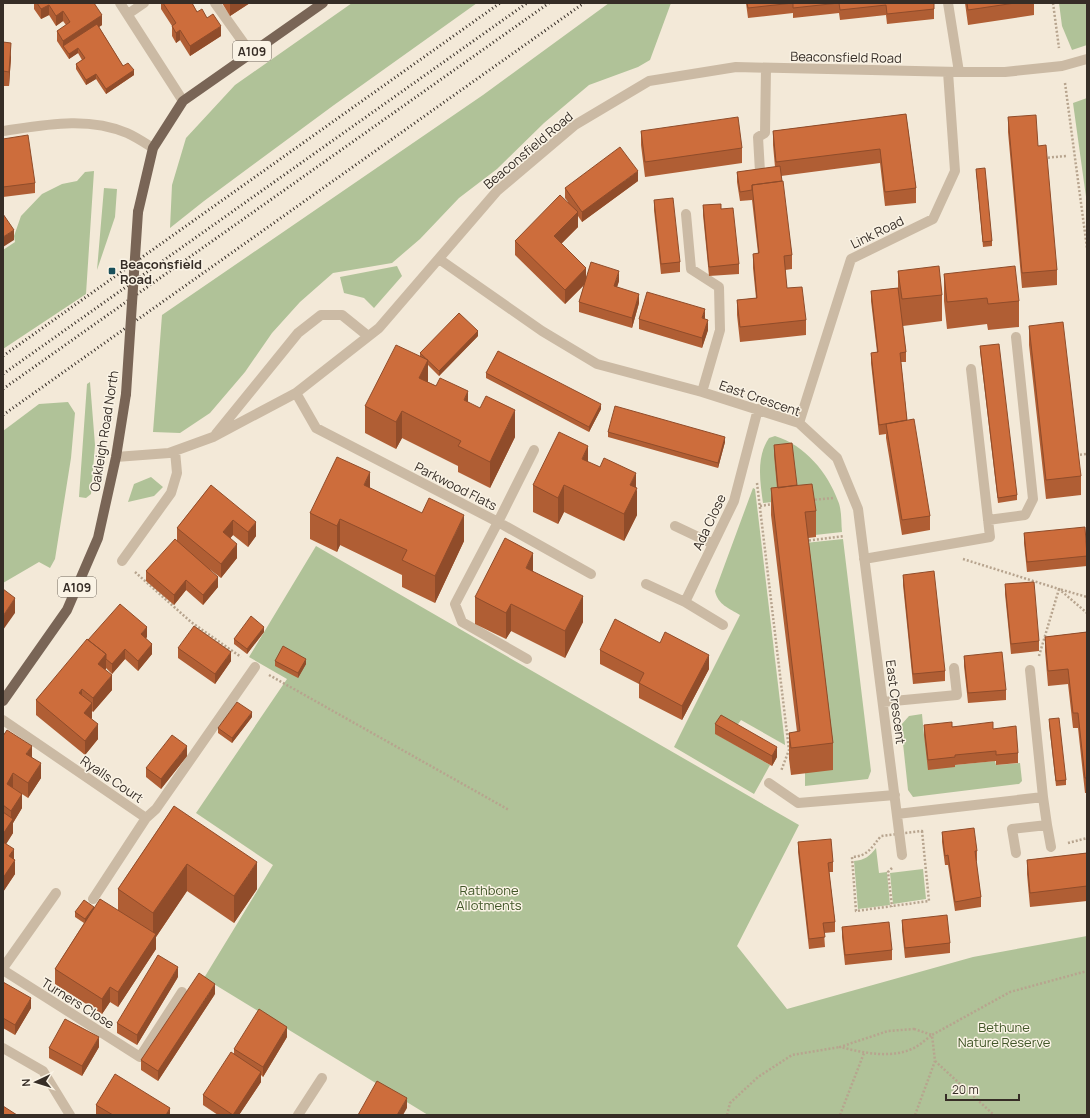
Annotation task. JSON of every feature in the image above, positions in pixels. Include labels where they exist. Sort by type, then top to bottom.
[{"type":"main road","name":"A109","points":[[183,101],[250,52],[323,3]]},
{"type":"main road","name":"Oakleigh Road North","points":[[3,701],[67,610],[98,538],[116,457],[126,394],[138,212],[153,148],[183,101]]},
{"type":"street","points":[[120,3],[183,101]]},
{"type":"street","points":[[128,14],[144,3]]},
{"type":"street","points":[[215,3],[250,52]]},
{"type":"street","points":[[948,3],[959,72]]},
{"type":"street","name":"Beaconsfield Road","points":[[116,457],[169,453],[176,451],[213,437],[296,393],[379,328],[496,191],[574,125],[649,81],[736,67],[1005,72],[1062,66],[1087,59]]},
{"type":"street","points":[[760,172],[758,137],[764,133],[766,68]]},
{"type":"street","name":"Link Road","points":[[799,423],[851,259],[933,219],[955,171],[948,72]]},
{"type":"street","points":[[3,131],[67,122],[96,125],[126,132],[153,148]]},
{"type":"street","points":[[686,214],[691,269],[719,287],[720,330],[702,392]]},
{"type":"street","name":"East Crescent","points":[[438,259],[542,331],[596,364],[702,392],[799,423],[837,458],[858,509],[902,855]]},
{"type":"street","points":[[213,437],[298,333],[321,315],[342,315],[368,336]]},
{"type":"street","points":[[988,520],[1025,515],[1034,499],[1016,337]]},
{"type":"street","points":[[864,559],[990,537],[971,369]]},
{"type":"street","name":"Parkwood Flats","points":[[296,393],[316,428],[498,522],[455,604],[462,622],[527,659]]},
{"type":"street","name":"Ada Close","points":[[685,602],[734,501],[758,409]]},
{"type":"street","points":[[534,450],[498,522],[591,574]]},
{"type":"street","points":[[122,561],[172,493],[177,473],[176,451]]},
{"type":"street","points":[[675,526],[713,544]]},
{"type":"street","points":[[646,584],[685,602],[723,625]]},
{"type":"street","points":[[146,818],[156,808],[254,667]]},
{"type":"street","points":[[883,702],[956,695],[954,668]]},
{"type":"street","points":[[1030,670],[1043,797],[1051,847]]},
{"type":"street","name":"Ryalls Court","points":[[3,720],[146,818],[93,899]]},
{"type":"street","points":[[771,785],[798,803],[895,795]]},
{"type":"street","points":[[897,814],[1043,797]]},
{"type":"street","points":[[1016,853],[1012,829],[1047,825]]},
{"type":"street","points":[[3,969],[56,893]]},
{"type":"street","name":"Turners Close","points":[[3,969],[140,1057],[182,992]]},
{"type":"street","points":[[3,1048],[43,1071],[70,1115]]},
{"type":"street","points":[[298,1115],[322,1078]]},
{"type":"path","points":[[1053,3],[1067,97],[1071,104],[1070,113],[1087,248]]},
{"type":"path","points":[[1038,158],[1066,156]]},
{"type":"path","points":[[1076,455],[1087,454]]},
{"type":"path","points":[[740,476],[758,484],[790,750],[771,785]]},
{"type":"path","points":[[806,501],[853,496]]},
{"type":"path","points":[[760,506],[775,504]]},
{"type":"path","points":[[805,541],[861,534]]},
{"type":"path","points":[[949,544],[965,561],[1087,597]]},
{"type":"path","points":[[122,561],[191,622],[254,667],[509,810]]},
{"type":"path","points":[[1059,589],[1087,613]]},
{"type":"path","points":[[1030,670],[1038,660],[1059,589]]},
{"type":"path","points":[[922,831],[929,901],[892,907],[856,911],[852,857],[862,856],[868,852],[880,836],[922,831]]},
{"type":"path","points":[[892,907],[888,872],[902,855]]},
{"type":"path","points":[[840,1048],[864,1053],[889,1054],[914,1048],[932,1035],[1010,992],[1087,971]]},
{"type":"path","points":[[727,1115],[730,1103],[747,1087],[758,1077],[792,1055],[840,1048],[857,1040],[888,1031],[914,1029],[932,1035]]},
{"type":"path","points":[[915,1115],[935,1061],[932,1035]]},
{"type":"path","points":[[840,1115],[864,1053]]},
{"type":"path","points":[[935,1061],[994,1115]]},
{"type":"green space","points":[[352,3],[477,3],[334,105],[170,228],[172,185],[186,138],[235,85]]},
{"type":"green space","points":[[609,3],[671,3],[650,60],[638,67],[589,85],[544,123],[497,169],[459,198],[420,239],[392,263],[333,273],[300,302],[272,333],[245,372],[210,413],[180,433],[153,432],[162,315],[483,95]]},
{"type":"green space","points":[[1059,3],[1087,3],[1087,45],[1072,50],[1062,26]]},
{"type":"green space","points":[[1087,98],[1087,204],[1073,103]]},
{"type":"green space","points":[[94,171],[86,294],[3,349],[3,250],[15,242],[14,236],[21,216],[42,194],[62,184],[77,181],[85,172]]},
{"type":"green space","points":[[104,188],[117,189],[115,217],[97,270]]},
{"type":"green space","points":[[397,266],[402,276],[374,308],[364,298],[344,293],[340,277]]},
{"type":"green space","points":[[90,382],[95,445],[91,494],[86,498],[79,497],[87,384]]},
{"type":"green space","points":[[68,402],[75,413],[71,458],[55,559],[50,568],[39,562],[3,583],[3,431],[39,404]]},
{"type":"green space","points":[[775,436],[796,446],[814,461],[822,471],[834,491],[839,505],[841,512],[842,532],[815,535],[811,498],[763,503],[760,478],[762,453],[769,438]]},
{"type":"green space","points":[[151,477],[163,487],[154,496],[128,502],[134,484]]},
{"type":"green space","points":[[753,488],[755,489],[785,745],[741,720],[736,727],[716,734],[770,765],[754,794],[674,747],[740,615],[721,603],[716,596],[715,591]]},
{"type":"green space","points":[[843,539],[871,771],[868,779],[805,786],[805,543]]},
{"type":"green space","name":"Rathbone Allotments","points":[[316,546],[799,825],[737,946],[787,1009],[973,957],[1087,936],[1087,1115],[428,1115],[204,978],[273,865],[196,813],[287,679],[249,657]]},
{"type":"green space","points":[[922,714],[924,735],[955,765],[995,761],[996,765],[1020,763],[1022,781],[1019,784],[913,797],[908,790],[901,725],[909,716]]},
{"type":"green space","points":[[876,848],[879,873],[887,872],[890,905],[858,909],[854,861],[867,857]]},
{"type":"green space","points":[[923,869],[926,899],[893,904],[890,873]]},
{"type":"building","points":[[37,3],[94,3],[102,15],[63,41],[57,31],[70,22],[63,11],[56,16],[49,5],[41,9]]},
{"type":"building","points":[[163,3],[192,3],[197,12],[202,9],[207,18],[213,14],[221,26],[190,46],[180,30],[176,33],[172,26],[176,23]]},
{"type":"building","points":[[747,3],[793,3],[748,8]]},
{"type":"building","points":[[793,3],[839,3],[793,8]]},
{"type":"building","points":[[839,3],[934,3],[934,9],[887,14],[886,5],[840,10]]},
{"type":"building","points":[[967,3],[1015,3],[968,10]]},
{"type":"building","points":[[97,24],[123,66],[128,63],[134,70],[106,89],[96,74],[86,80],[76,64],[85,58],[78,48],[69,54],[63,46]]},
{"type":"building","points":[[3,42],[11,43],[9,72],[3,71]]},
{"type":"building","points":[[906,114],[916,188],[885,192],[880,149],[776,162],[773,131]]},
{"type":"building","points":[[1036,115],[1038,146],[1046,145],[1057,270],[1022,273],[1008,117]]},
{"type":"building","points":[[738,117],[742,148],[645,162],[641,131]]},
{"type":"building","points":[[28,135],[35,183],[3,187],[3,139]]},
{"type":"building","points":[[620,147],[638,171],[582,212],[565,188]]},
{"type":"building","points":[[780,166],[782,181],[752,185],[752,190],[740,192],[737,172]]},
{"type":"building","points":[[985,168],[992,241],[983,242],[976,169]]},
{"type":"building","points":[[783,181],[792,255],[784,256],[787,288],[802,287],[806,320],[740,327],[737,300],[757,298],[753,254],[759,253],[752,185]]},
{"type":"building","points":[[560,195],[578,212],[554,236],[586,268],[565,290],[515,241]]},
{"type":"building","points":[[673,198],[680,262],[661,264],[654,200]]},
{"type":"building","points":[[721,204],[721,209],[733,208],[739,264],[709,267],[703,205]]},
{"type":"building","points":[[3,214],[14,230],[3,237]]},
{"type":"building","points":[[591,262],[619,271],[614,286],[639,294],[632,318],[579,302]]},
{"type":"building","points":[[939,266],[942,295],[902,299],[898,271]]},
{"type":"building","points":[[1015,266],[1019,301],[988,304],[987,298],[947,302],[944,274]]},
{"type":"building","points":[[898,288],[906,352],[900,353],[907,420],[879,425],[871,353],[878,352],[871,291]]},
{"type":"building","points":[[647,292],[705,309],[702,318],[708,320],[702,338],[639,319]]},
{"type":"building","points":[[459,313],[478,331],[439,371],[420,353]]},
{"type":"building","points":[[1063,322],[1081,476],[1046,480],[1029,326]]},
{"type":"building","points":[[999,344],[1017,495],[998,498],[980,346]]},
{"type":"building","points":[[396,345],[428,360],[419,378],[436,386],[440,378],[468,391],[464,400],[480,408],[486,396],[515,410],[490,462],[458,446],[461,441],[402,411],[396,422],[365,406]]},
{"type":"building","points":[[498,351],[601,404],[589,427],[486,373]]},
{"type":"building","points":[[615,406],[725,437],[718,463],[608,432]]},
{"type":"building","points":[[914,419],[930,516],[902,520],[886,424]]},
{"type":"building","points":[[559,432],[588,446],[582,459],[600,467],[604,458],[636,473],[630,485],[637,488],[624,514],[564,485],[558,498],[533,485]]},
{"type":"building","points":[[792,443],[797,485],[778,488],[774,445]]},
{"type":"building","points":[[337,457],[370,472],[364,485],[422,513],[429,498],[464,515],[435,576],[402,560],[407,550],[340,519],[337,526],[310,513]]},
{"type":"building","points":[[812,484],[816,511],[805,512],[833,743],[791,748],[789,733],[800,731],[771,488]]},
{"type":"building","points":[[211,485],[256,522],[248,532],[233,520],[223,532],[237,544],[221,564],[177,528]]},
{"type":"building","points":[[1085,527],[1087,556],[1027,562],[1024,533]]},
{"type":"building","points":[[505,538],[533,553],[526,568],[583,596],[565,631],[511,604],[506,613],[475,597]]},
{"type":"building","points":[[175,539],[218,577],[203,595],[186,580],[174,595],[146,571]]},
{"type":"building","points":[[934,571],[945,671],[913,674],[903,575]]},
{"type":"building","points":[[1034,582],[1039,641],[1011,644],[1005,584]]},
{"type":"building","points":[[3,589],[15,598],[3,616]]},
{"type":"building","points":[[120,604],[147,627],[141,634],[152,644],[138,661],[125,649],[112,664],[106,659],[106,654],[88,640]]},
{"type":"building","points":[[251,616],[264,627],[247,649],[234,639]]},
{"type":"building","points":[[615,619],[660,643],[665,632],[709,655],[682,706],[639,683],[644,673],[600,650]]},
{"type":"building","points":[[194,626],[231,652],[215,674],[178,648]]},
{"type":"building","points":[[1087,632],[1087,778],[1085,778],[1078,713],[1073,713],[1068,669],[1048,671],[1045,637]]},
{"type":"building","points":[[87,639],[106,654],[98,664],[112,675],[93,698],[82,689],[79,693],[92,703],[84,713],[98,724],[85,741],[36,700]]},
{"type":"building","points":[[283,646],[306,659],[298,673],[275,661]]},
{"type":"building","points":[[1002,652],[1006,690],[968,693],[964,656]]},
{"type":"building","points":[[237,702],[252,712],[232,738],[218,728]]},
{"type":"building","points":[[721,715],[777,747],[772,756],[715,724]]},
{"type":"building","points":[[1059,718],[1066,780],[1056,781],[1049,719]]},
{"type":"building","points":[[952,722],[952,727],[993,722],[993,729],[1016,726],[1018,753],[996,755],[996,751],[955,755],[955,757],[928,760],[924,725]]},
{"type":"building","points":[[7,730],[32,746],[26,754],[41,763],[28,783],[13,773],[7,784],[22,794],[11,811],[3,805],[3,736]]},
{"type":"building","points":[[172,735],[187,746],[161,779],[146,768]]},
{"type":"building","points":[[174,806],[257,862],[234,896],[187,864],[153,913],[118,889]]},
{"type":"building","points":[[3,812],[13,819],[3,834]]},
{"type":"building","points":[[974,828],[977,851],[975,851],[981,897],[955,902],[948,855],[945,856],[942,832]]},
{"type":"building","points":[[831,839],[833,862],[828,863],[835,922],[823,923],[825,937],[809,939],[798,842]]},
{"type":"building","points":[[3,842],[14,849],[9,856],[15,860],[3,878]]},
{"type":"building","points":[[1087,853],[1087,886],[1030,893],[1027,860]]},
{"type":"building","points":[[100,899],[156,934],[118,992],[110,987],[102,999],[55,969]]},
{"type":"building","points":[[84,900],[94,907],[85,919],[75,912]]},
{"type":"building","points":[[947,915],[950,943],[905,948],[902,920]]},
{"type":"building","points":[[889,922],[892,950],[845,955],[842,927]]},
{"type":"building","points":[[158,955],[178,967],[137,1035],[117,1023]]},
{"type":"building","points":[[199,973],[215,984],[158,1071],[141,1060]]},
{"type":"building","points":[[3,982],[31,998],[15,1025],[3,1018]]},
{"type":"building","points":[[259,1009],[287,1027],[263,1067],[234,1049]]},
{"type":"building","points":[[65,1019],[99,1037],[82,1066],[49,1048]]},
{"type":"building","points":[[231,1052],[261,1072],[233,1115],[203,1095]]},
{"type":"building","points":[[115,1074],[170,1108],[166,1115],[113,1115],[96,1105]]},
{"type":"building","points":[[377,1081],[407,1098],[397,1115],[358,1115]]},
{"type":"building","points":[[3,1106],[17,1115],[3,1115]]},
{"type":"railway","points":[[3,356],[500,3]]},
{"type":"railway","points":[[3,374],[527,3]]},
{"type":"railway","points":[[3,389],[549,3]]},
{"type":"railway","points":[[3,415],[584,3]]},
{"type":"place","name":"Beaconsfield Road","points":[[112,271]]},
{"type":"park label","name":"Bethune Nature Reserve","points":[[1004,1034]]}]
